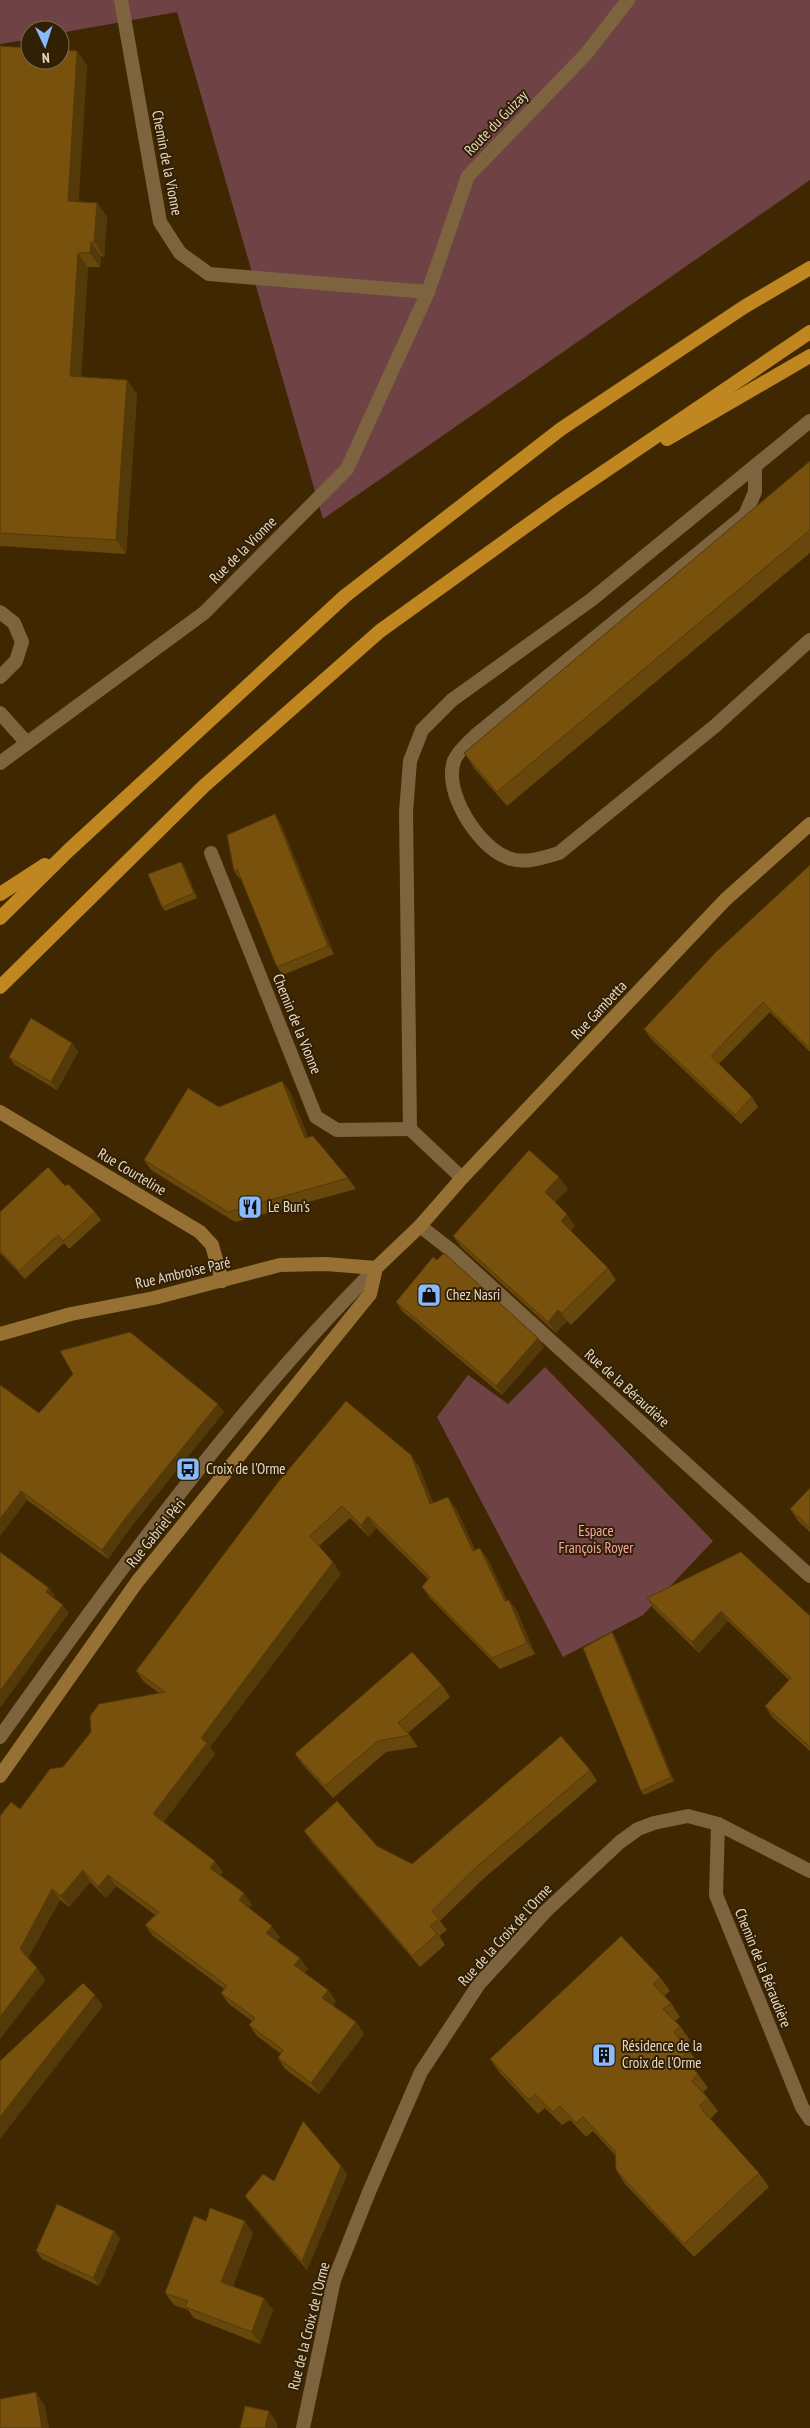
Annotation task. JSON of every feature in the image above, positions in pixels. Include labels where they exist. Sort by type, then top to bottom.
[{"type":"highway","points":[[0,918],[69,850],[345,596],[560,429],[744,306],[810,268]]},
{"type":"highway","points":[[0,987],[204,786],[380,631],[558,503],[810,332]]},
{"type":"highway","points":[[558,503],[810,356]]},
{"type":"highway","points":[[0,894],[69,850]]},
{"type":"main road","name":"Rue Gambetta","points":[[420,1226],[462,1178],[725,900],[810,824]]},
{"type":"main road","name":"Rue Courteline","points":[[0,1112],[200,1232],[212,1245],[222,1281]]},
{"type":"main road","points":[[376,1268],[420,1226]]},
{"type":"main road","name":"Rue Ambroise Paré","points":[[0,1334],[71,1314],[222,1281],[280,1265],[326,1264],[376,1268]]},
{"type":"main road","name":"Rue Gabriel Péri","points":[[0,1776],[137,1582],[370,1294],[376,1268]]},
{"type":"street","name":"Chemin de la Vionne","points":[[121,0],[160,222],[180,253],[209,274],[428,292]]},
{"type":"street","name":"Route du Guizay","points":[[428,292],[468,176],[586,54],[628,0]]},
{"type":"street","name":"Rue de la Vionne","points":[[0,763],[204,613],[347,469],[428,292]]},
{"type":"street","points":[[462,1178],[410,1129],[406,812],[410,761],[422,730],[452,700],[592,600],[810,421]]},
{"type":"street","points":[[755,466],[755,492],[745,515],[476,734],[454,760],[452,779],[457,801],[486,844],[506,858],[528,861],[559,853],[715,726],[810,640]]},
{"type":"street","points":[[0,612],[14,623],[22,642],[16,661],[0,677]]},
{"type":"street","points":[[0,713],[27,743]]},
{"type":"street","name":"Chemin de la Vionne","points":[[211,853],[316,1117],[337,1130],[410,1129]]},
{"type":"street","name":"Rue de la Béraudière","points":[[420,1226],[452,1251],[810,1576]]},
{"type":"street","points":[[0,1737],[125,1562],[317,1328],[376,1268]]},
{"type":"street","name":"Rue de la Croix de l'Orme","points":[[303,2428],[334,2280],[369,2192],[421,2072],[479,1984],[546,1911],[620,1842],[638,1829],[654,1823],[688,1816],[718,1824],[810,1871]]},
{"type":"street","name":"Chemin de la Béraudière","points":[[718,1824],[716,1895],[802,2107],[810,2119]]},
{"type":"green space","points":[[0,0],[810,0],[810,180],[323,519],[177,12],[70,31],[70,20],[20,20],[20,41],[0,44]]},
{"type":"green space","name":"Espace François Royer","points":[[545,1367],[713,1541],[643,1615],[563,1657],[437,1417],[468,1375],[508,1404]]},
{"type":"building","points":[[0,46],[20,47],[20,70],[70,70],[70,51],[77,51],[68,201],[97,203],[94,242],[91,242],[90,253],[78,253],[70,376],[127,380],[116,540],[0,533]]},
{"type":"building","points":[[810,461],[810,530],[497,792],[464,753]]},
{"type":"building","points":[[275,814],[328,946],[277,967],[237,869],[234,871],[227,835]]},
{"type":"building","points":[[181,862],[194,893],[162,907],[148,874]]},
{"type":"building","points":[[810,865],[810,1049],[763,1002],[711,1056],[752,1097],[735,1115],[644,1029],[716,952]]},
{"type":"building","points":[[31,1018],[72,1043],[51,1082],[9,1057]]},
{"type":"building","points":[[282,1081],[305,1138],[313,1136],[348,1178],[228,1212],[144,1160],[188,1088],[219,1107]]},
{"type":"building","points":[[529,1150],[559,1177],[545,1192],[567,1214],[561,1221],[608,1268],[562,1313],[558,1310],[548,1322],[453,1236]]},
{"type":"building","points":[[48,1167],[65,1186],[68,1184],[95,1212],[63,1241],[58,1235],[19,1271],[0,1251],[0,1212]]},
{"type":"building","points":[[444,1253],[538,1338],[496,1386],[396,1302],[433,1257],[437,1260]]},
{"type":"building","points":[[130,1332],[218,1404],[127,1516],[102,1550],[21,1491],[0,1519],[0,1385],[39,1413],[73,1374],[60,1351]]},
{"type":"building","points":[[346,1401],[411,1455],[430,1504],[448,1497],[473,1551],[480,1548],[505,1601],[509,1600],[527,1643],[492,1658],[422,1587],[430,1577],[368,1516],[361,1525],[342,1506],[310,1536],[333,1562],[201,1738],[207,1743],[153,1814],[215,1861],[210,1868],[244,1893],[239,1900],[272,1926],[266,1933],[300,1958],[294,1965],[328,1990],[322,1998],[356,2022],[311,2083],[278,2058],[283,2050],[249,2025],[255,2018],[221,1993],[227,1986],[145,1925],[159,1912],[108,1875],[98,1887],[83,1870],[61,1896],[52,1889],[20,1949],[37,1968],[0,2017],[0,1816],[11,1802],[20,1809],[50,1769],[63,1767],[91,1732],[90,1716],[99,1704],[165,1692],[136,1671],[279,1481]]},
{"type":"building","points":[[810,1488],[810,1528],[790,1509]]},
{"type":"building","points":[[0,1552],[49,1588],[46,1592],[63,1605],[0,1691]]},
{"type":"building","points":[[741,1552],[810,1616],[810,1747],[765,1706],[791,1678],[721,1611],[692,1642],[647,1598]]},
{"type":"building","points":[[612,1632],[671,1777],[641,1791],[583,1648]]},
{"type":"building","points":[[412,1652],[442,1685],[398,1723],[410,1735],[378,1741],[325,1786],[295,1754]]},
{"type":"building","points":[[561,1736],[590,1770],[473,1870],[432,1911],[439,1919],[430,1926],[437,1934],[412,1956],[304,1831],[337,1801],[377,1846],[412,1864]]},
{"type":"building","name":"Résidence de la Croix de l'Orme","points":[[621,1936],[660,1977],[653,1984],[671,2003],[663,2009],[680,2026],[674,2032],[689,2050],[683,2057],[698,2074],[692,2081],[708,2098],[699,2106],[759,2173],[684,2244],[616,2170],[615,2151],[583,2117],[576,2123],[560,2106],[553,2112],[535,2094],[529,2100],[490,2059]]},
{"type":"building","points":[[83,1983],[95,1995],[0,2117],[0,2061]]},
{"type":"building","points":[[303,2121],[341,2166],[302,2261],[245,2196],[263,2174],[274,2181]]},
{"type":"building","points":[[57,2204],[114,2231],[93,2278],[36,2251]]},
{"type":"building","points":[[210,2208],[245,2221],[221,2282],[264,2298],[252,2332],[185,2307],[188,2301],[165,2293],[194,2216],[206,2221]]},
{"type":"building","points":[[36,2392],[42,2428],[0,2428],[0,2399]]},
{"type":"building","points":[[245,2406],[269,2411],[265,2428],[240,2428]]},
{"type":"place","name":"Le Bun’s","points":[[250,1207]]},
{"type":"place","name":"Chez Nasri","points":[[429,1295]]},
{"type":"place","name":"Croix de l'Orme","points":[[188,1469]]},
{"type":"place","name":"Résidence de la Croix de l'Orme","points":[[604,2055]]}]
